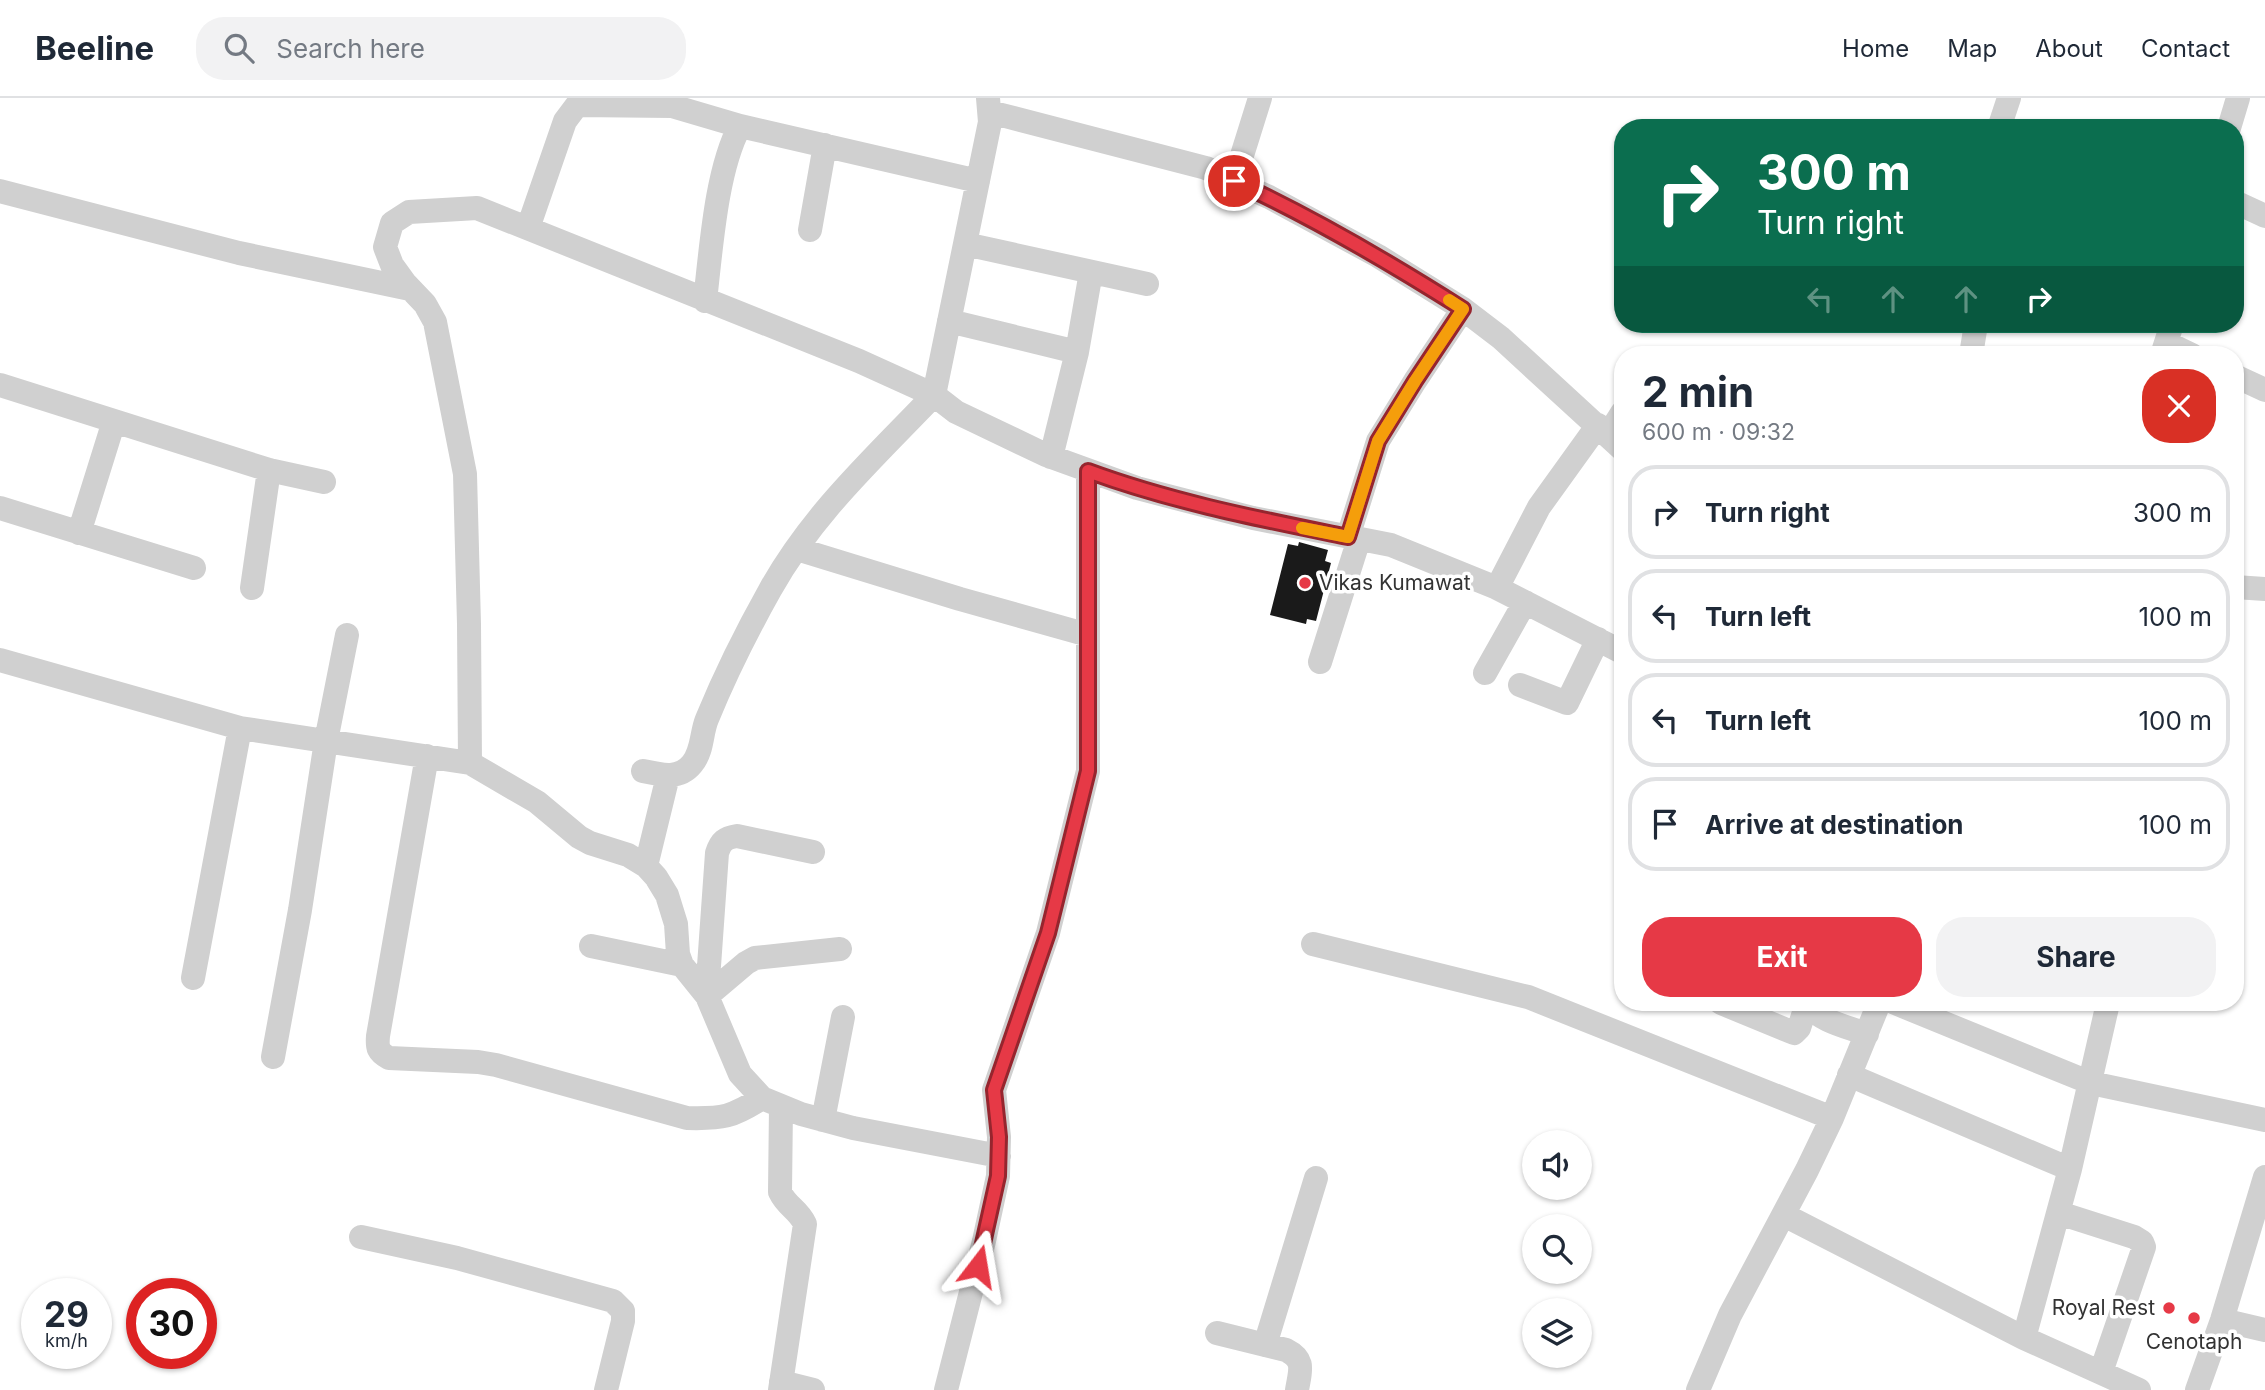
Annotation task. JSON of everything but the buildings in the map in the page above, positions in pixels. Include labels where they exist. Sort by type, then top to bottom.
[{"type":"street","points":[[1234,181],[1260,98]]},
{"type":"street","points":[[2002,119],[2009,98]]},
{"type":"street","points":[[2232,119],[2238,98]]},
{"type":"street","points":[[528,228],[565,121],[577,105],[650,103],[672,106],[740,125],[978,181]]},
{"type":"street","points":[[643,771],[668,776],[680,773],[692,765],[716,696],[771,589],[797,549],[847,483],[934,395],[990,122],[989,105],[1206,168],[1269,197],[1378,256],[1463,309],[1500,338],[1609,436],[1539,507],[1497,589]]},
{"type":"street","points":[[705,301],[713,230],[726,162],[740,125]]},
{"type":"street","points":[[810,230],[825,145]]},
{"type":"street","points":[[0,191],[239,253],[410,289]]},
{"type":"street","points":[[2244,206],[2265,216]]},
{"type":"street","points":[[470,763],[466,474],[435,322],[425,304],[392,265],[385,247],[392,223],[409,212],[477,208],[859,361],[934,395],[956,412],[1051,457],[1137,488],[1175,498],[1253,518],[1391,545],[1497,589],[1614,648]]},
{"type":"street","points":[[965,244],[1147,284]]},
{"type":"street","points":[[1051,457],[1077,352],[1091,272]]},
{"type":"street","points":[[1320,662],[1378,441],[1463,309]]},
{"type":"street","points":[[949,320],[1077,352]]},
{"type":"street","points":[[2244,380],[2265,390]]},
{"type":"street","points":[[0,385],[270,470],[324,482]]},
{"type":"street","points":[[79,533],[114,421]]},
{"type":"street","points":[[252,588],[270,470]]},
{"type":"street","points":[[946,1390],[998,1176],[994,1090],[1048,933],[1088,771],[1088,471]]},
{"type":"street","points":[[0,508],[194,568]]},
{"type":"street","points":[[797,549],[1088,635]]},
{"type":"street","points":[[2244,588],[2265,589]]},
{"type":"street","points":[[1485,673],[1525,602]]},
{"type":"street","points":[[273,1057],[300,910],[326,741],[347,635]]},
{"type":"street","points":[[1520,685],[1567,703],[1598,639]]},
{"type":"street","points":[[0,660],[240,728],[470,763],[537,802],[579,837],[628,855],[646,866],[656,877],[667,895],[676,925],[681,965],[703,991],[740,1074],[771,1102],[852,1128],[999,1156]]},
{"type":"street","points":[[193,978],[240,728]]},
{"type":"street","points":[[427,757],[378,1036],[377,1047],[381,1054],[389,1058],[496,1065],[687,1118],[717,1119],[771,1102]]},
{"type":"street","points":[[646,866],[668,776]]},
{"type":"street","points":[[703,991],[709,966],[721,843],[728,837],[737,836],[813,852]]},
{"type":"street","points":[[1312,944],[1528,997],[1832,1118]]},
{"type":"street","points":[[591,946],[681,965]]},
{"type":"street","points":[[703,991],[755,958],[840,949]]},
{"type":"street","points":[[1740,1011],[1794,1033],[1799,1028],[1804,1011]]},
{"type":"street","points":[[1814,1011],[1867,1034]]},
{"type":"street","points":[[1698,1390],[1730,1315],[1832,1118],[1876,1011]]},
{"type":"street","points":[[1915,1011],[2091,1083],[2265,1121]]},
{"type":"street","points":[[2024,1338],[2059,1213],[2106,1011]]},
{"type":"street","points":[[823,1120],[844,1017]]},
{"type":"street","points":[[1849,1075],[2070,1169]]},
{"type":"street","points":[[771,1102],[780,1192],[785,1203],[801,1214],[805,1224],[781,1386],[813,1390]]},
{"type":"street","points":[[2197,1390],[2222,1320],[2265,1177]]},
{"type":"street","points":[[1265,1345],[1316,1178]]},
{"type":"street","points":[[2059,1213],[2134,1237],[2142,1242],[2144,1247],[2101,1372]]},
{"type":"street","points":[[1784,1215],[2024,1338],[2139,1390]]},
{"type":"street","points":[[361,1237],[457,1258],[613,1301],[623,1311],[623,1321],[606,1390]]},
{"type":"street","points":[[2222,1320],[2265,1330]]},
{"type":"street","points":[[1217,1333],[1294,1353],[1300,1361],[1297,1390]]},
{"type":"slow traffic","points":[[1302,528],[1348,537],[1378,441],[1463,309],[1449,300]]},
{"type":"place","name":"Vikas Kumawat","points":[[1305,583]]},
{"type":"place","name":"Royal Rest","points":[[2169,1308]]},
{"type":"place","name":"Cenotaph","points":[[2194,1318]]},
{"type":"route","points":[[978,1266],[998,1176],[999,1137],[994,1090],[1048,933],[1088,771],[1088,471],[1137,488],[1253,518],[1348,537],[1378,441],[1463,309],[1378,256],[1234,181]]}]
